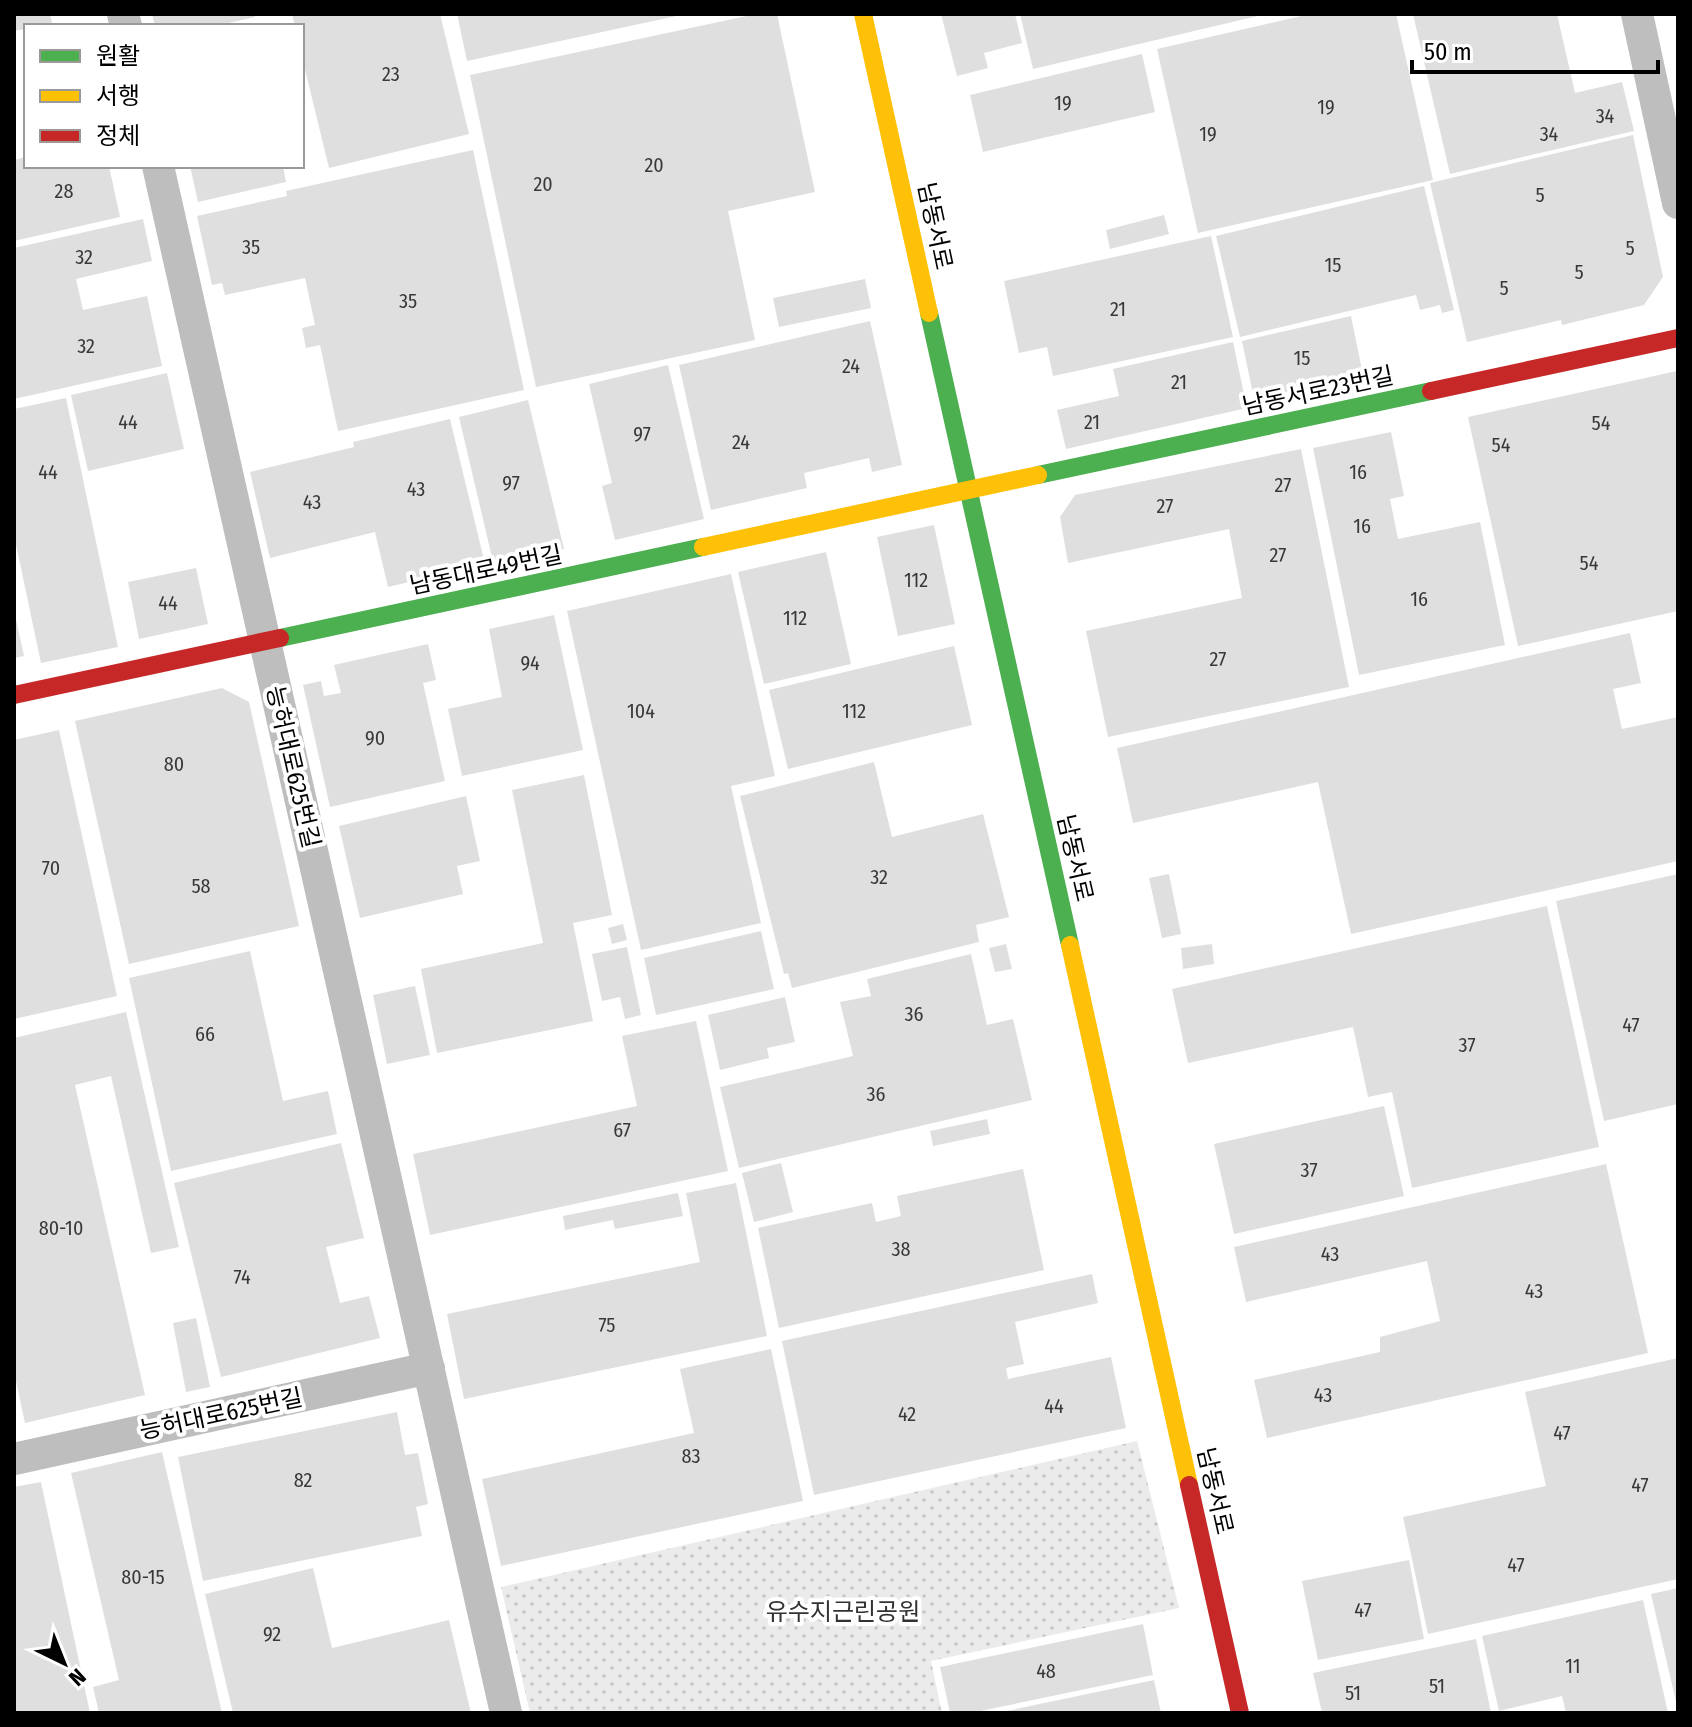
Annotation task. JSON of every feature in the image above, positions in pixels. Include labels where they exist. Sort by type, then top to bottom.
[{"type":"main road","name":"남동서로","points":[[863,14],[1240,1713]]},
{"type":"main road","name":"남동서로23번길","points":[[969,491],[1678,338]]},
{"type":"main road","name":"남동대로49번길","points":[[14,695],[969,491]]},
{"type":"street","points":[[1637,14],[1678,203]]},
{"type":"street","name":"능허대로625번길","points":[[158,168],[506,1713]]},
{"type":"street","name":"능허대로625번길","points":[[14,1459],[429,1368]]},
{"type":"green space","name":"유수지근린공원","points":[[1137,1441],[1179,1608],[931,1661],[942,1713],[530,1713],[501,1587]]},
{"type":"building","points":[[14,14],[50,14],[52,23],[24,24],[24,29],[14,31]]},
{"type":"building","points":[[152,14],[254,14],[255,17],[224,24],[154,24]]},
{"type":"building","points":[[292,14],[440,14],[469,134],[329,168],[304,65],[304,24],[294,24]]},
{"type":"building","points":[[457,14],[681,14],[681,15],[467,61]]},
{"type":"building","points":[[756,14],[777,14],[815,192],[728,211],[755,340],[536,387],[470,75]]},
{"type":"building","points":[[941,14],[1015,14],[1022,43],[984,53],[988,68],[957,76]]},
{"type":"building","points":[[1020,14],[1262,14],[1262,15],[1033,69]]},
{"type":"building","points":[[1310,14],[1396,14],[1433,180],[1198,233],[1157,49]]},
{"type":"building","points":[[1413,14],[1557,14],[1575,93],[1622,82],[1634,131],[1450,174]]},
{"type":"building","points":[[1142,54],[1155,112],[983,152],[970,95]]},
{"type":"building","points":[[1633,135],[1663,277],[1644,305],[1562,325],[1561,320],[1467,342],[1430,183]]},
{"type":"building","points":[[473,150],[524,390],[338,431],[320,345],[306,348],[302,328],[315,325],[305,278],[225,295],[222,283],[212,285],[197,216],[287,196],[286,191]]},
{"type":"building","points":[[24,158],[24,168],[109,168],[120,217],[14,241],[14,160]]},
{"type":"building","points":[[190,168],[283,168],[286,182],[198,202]]},
{"type":"building","points":[[1424,186],[1454,310],[1442,313],[1440,305],[1420,310],[1416,295],[1240,337],[1216,236]]},
{"type":"building","points":[[1164,215],[1169,234],[1110,249],[1106,230]]},
{"type":"building","points":[[143,219],[152,261],[76,279],[83,310],[147,296],[162,366],[14,399],[14,248]]},
{"type":"building","points":[[1211,236],[1233,337],[1053,376],[1047,347],[1019,353],[1004,281]]},
{"type":"building","points":[[865,279],[871,308],[779,327],[773,298]]},
{"type":"building","points":[[1351,316],[1363,375],[1254,399],[1242,341]]},
{"type":"building","points":[[870,321],[902,465],[872,472],[869,458],[804,473],[807,488],[711,510],[679,365]]},
{"type":"building","points":[[1233,342],[1247,408],[1066,449],[1057,410],[1119,396],[1113,369]]},
{"type":"building","points":[[668,365],[704,519],[615,540],[602,486],[612,483],[589,384]]},
{"type":"building","points":[[1677,371],[1678,611],[1518,646],[1468,417]]},
{"type":"building","points":[[167,373],[184,449],[88,471],[71,395]]},
{"type":"building","points":[[66,398],[118,647],[41,663],[14,535],[14,409]]},
{"type":"building","points":[[528,400],[564,549],[494,566],[459,417]]},
{"type":"building","points":[[450,419],[485,564],[388,587],[375,532],[270,558],[250,472],[354,447],[353,442]]},
{"type":"building","points":[[1391,432],[1404,496],[1390,499],[1398,539],[1480,522],[1505,645],[1359,675],[1313,448]]},
{"type":"building","points":[[1301,449],[1349,687],[1108,737],[1086,631],[1242,598],[1229,529],[1068,563],[1060,517],[1075,495]]},
{"type":"building","points":[[934,525],[955,624],[898,636],[877,537]]},
{"type":"building","points":[[826,552],[851,664],[764,684],[738,572]]},
{"type":"building","points":[[196,568],[208,624],[139,639],[128,582]]},
{"type":"building","points":[[731,574],[775,776],[731,786],[761,923],[641,950],[567,611]]},
{"type":"building","points":[[14,610],[24,656],[14,658]]},
{"type":"building","points":[[554,615],[583,750],[462,776],[448,709],[502,697],[489,629]]},
{"type":"building","points":[[1630,633],[1641,683],[1613,689],[1622,729],[1678,717],[1678,861],[1351,934],[1318,782],[1133,823],[1117,748]]},
{"type":"building","points":[[428,644],[436,680],[423,683],[445,781],[330,807],[303,685],[321,681],[324,696],[341,693],[334,665]]},
{"type":"building","points":[[954,646],[972,725],[788,769],[769,690]]},
{"type":"building","points":[[222,688],[249,702],[299,926],[129,964],[75,721]]},
{"type":"building","points":[[59,730],[117,996],[14,1019],[14,740]]},
{"type":"building","points":[[874,762],[892,837],[983,814],[1009,917],[976,925],[979,942],[792,988],[788,973],[784,974],[740,796]]},
{"type":"building","points":[[584,775],[612,915],[573,923],[593,1021],[437,1053],[421,969],[543,943],[512,790]]},
{"type":"building","points":[[466,796],[480,861],[457,866],[463,894],[360,918],[339,826]]},
{"type":"building","points":[[1169,874],[1181,934],[1162,938],[1149,878]]},
{"type":"building","points":[[1678,874],[1678,1104],[1604,1121],[1556,901]]},
{"type":"building","points":[[1547,906],[1599,1147],[1412,1188],[1392,1092],[1368,1097],[1353,1027],[1188,1063],[1172,989]]},
{"type":"building","points":[[623,924],[627,940],[612,944],[608,928]]},
{"type":"building","points":[[761,931],[774,989],[656,1015],[644,958]]},
{"type":"building","points":[[1006,944],[1012,969],[995,972],[989,948]]},
{"type":"building","points":[[1212,944],[1214,964],[1183,969],[1181,948]]},
{"type":"building","points":[[627,947],[641,1015],[625,1019],[620,997],[602,1001],[592,954]]},
{"type":"building","points":[[250,951],[283,1101],[328,1091],[337,1134],[171,1171],[129,978]]},
{"type":"building","points":[[971,954],[987,1025],[1013,1019],[1032,1100],[739,1168],[720,1087],[853,1056],[840,1002],[871,996],[867,979]]},
{"type":"building","points":[[415,986],[430,1055],[387,1064],[373,995]]},
{"type":"building","points":[[785,997],[795,1042],[767,1048],[769,1058],[720,1070],[708,1015]]},
{"type":"building","points":[[126,1012],[179,1247],[151,1253],[111,1076],[75,1085],[145,1395],[25,1423],[14,1372],[14,1038]]},
{"type":"building","points":[[696,1021],[728,1171],[430,1235],[413,1154],[637,1106],[622,1036]]},
{"type":"building","points":[[1384,1106],[1404,1196],[1234,1234],[1214,1144]]},
{"type":"building","points":[[987,1119],[990,1134],[933,1146],[930,1131]]},
{"type":"building","points":[[341,1143],[364,1238],[326,1247],[340,1303],[369,1296],[380,1338],[221,1377],[174,1183]]},
{"type":"building","points":[[781,1163],[793,1212],[754,1222],[742,1173]]},
{"type":"building","points":[[1606,1164],[1648,1353],[1267,1438],[1254,1380],[1380,1352],[1380,1337],[1440,1321],[1427,1261],[1246,1302],[1234,1247]]},
{"type":"building","points":[[1023,1169],[1044,1270],[779,1328],[758,1228],[872,1203],[876,1222],[901,1216],[897,1196]]},
{"type":"building","points":[[736,1183],[767,1336],[464,1399],[447,1314],[700,1262],[686,1193]]},
{"type":"building","points":[[678,1193],[683,1216],[615,1229],[613,1220],[565,1230],[563,1216]]},
{"type":"building","points":[[1092,1274],[1098,1303],[1015,1322],[1024,1364],[1006,1368],[1008,1379],[1111,1357],[1126,1428],[814,1495],[782,1341]]},
{"type":"building","points":[[196,1318],[210,1387],[186,1392],[173,1323]]},
{"type":"building","points":[[771,1349],[803,1501],[501,1566],[482,1479],[694,1433],[680,1369]]},
{"type":"building","points":[[1678,1358],[1678,1579],[1428,1634],[1403,1517],[1546,1486],[1525,1392]]},
{"type":"building","points":[[397,1412],[405,1455],[418,1453],[428,1504],[416,1507],[422,1536],[203,1581],[178,1457]]},
{"type":"building","points":[[162,1452],[222,1713],[99,1713],[93,1687],[119,1680],[71,1473]]},
{"type":"building","points":[[41,1482],[90,1713],[14,1713],[14,1487]]},
{"type":"building","points":[[1409,1560],[1424,1639],[1318,1660],[1302,1581]]},
{"type":"building","points":[[313,1568],[332,1648],[449,1620],[471,1713],[233,1713],[205,1594]]},
{"type":"building","points":[[1678,1588],[1678,1706],[1677,1706],[1651,1594]]},
{"type":"building","points":[[1643,1600],[1668,1713],[1566,1713],[1562,1696],[1499,1711],[1482,1636]]},
{"type":"building","points":[[1143,1624],[1153,1675],[971,1713],[950,1713],[940,1667]]},
{"type":"building","points":[[1476,1639],[1491,1713],[1322,1713],[1313,1673]]},
{"type":"building","points":[[1154,1680],[1161,1713],[1002,1712]]},
{"type":"traffic: fast","points":[[929,313],[1070,945]]},
{"type":"traffic: fast","points":[[1038,475],[1431,391]]},
{"type":"traffic: fast","points":[[280,638],[703,547]]},
{"type":"traffic: slow","points":[[863,14],[929,313]]},
{"type":"traffic: slow","points":[[703,547],[1038,475]]},
{"type":"traffic: slow","points":[[1070,945],[1189,1485]]},
{"type":"traffic: jam","points":[[1431,391],[1678,338]]},
{"type":"traffic: jam","points":[[14,695],[280,638]]},
{"type":"traffic: jam","points":[[1189,1485],[1240,1713]]}]
